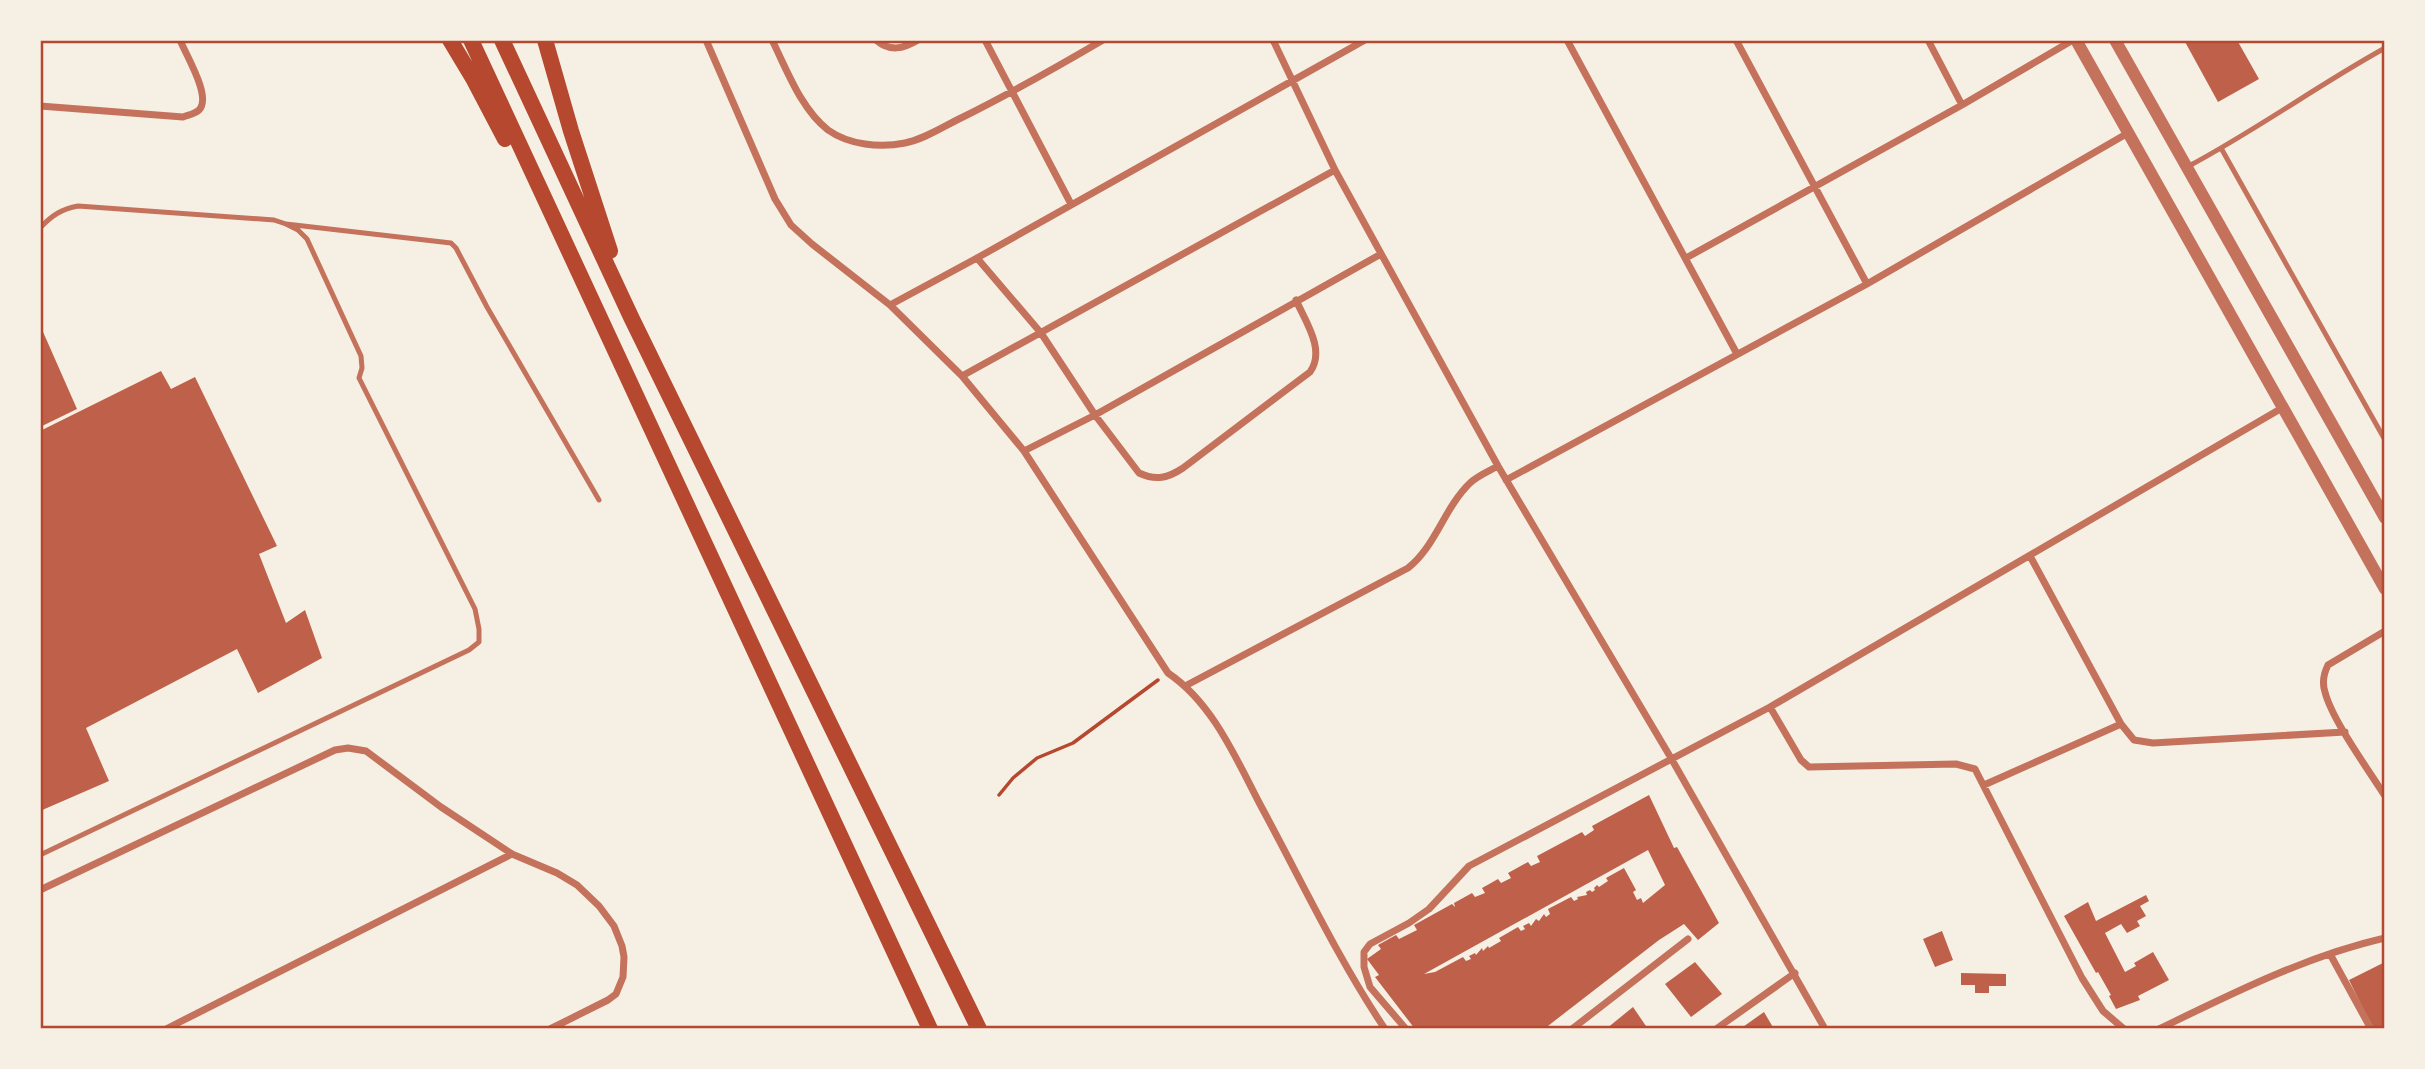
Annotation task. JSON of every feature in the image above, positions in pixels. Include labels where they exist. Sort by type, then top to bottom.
[{"type":"highway","points":[[450,40],[474,80],[602,323]]},
{"type":"highway","points":[[471,40],[930,1029]]},
{"type":"highway","points":[[502,40],[631,317],[979,1029]]},
{"type":"highway","points":[[545,40],[571,131],[631,317]]},
{"type":"street","points":[[40,106],[183,117],[198,112],[203,104],[202,91],[180,40]]},
{"type":"street","points":[[706,40],[775,199],[791,225],[890,304],[962,376],[1024,452],[1168,673],[1187,685],[1201,701],[1237,761],[1355,984],[1385,1029]]},
{"type":"street","points":[[772,40],[797,90],[818,121],[838,136],[859,143],[887,145],[919,139],[1011,93],[1103,40]]},
{"type":"street","points":[[876,40],[886,47],[897,48],[918,40]]},
{"type":"street","points":[[985,40],[1071,204]]},
{"type":"street","points":[[1273,40],[1335,170],[1498,466],[1671,758],[1825,1029]]},
{"type":"street","points":[[890,304],[1365,40]]},
{"type":"street","points":[[1567,40],[1737,354]]},
{"type":"street","points":[[1736,40],[1867,284]]},
{"type":"street","points":[[1928,40],[1962,105]]},
{"type":"street","points":[[1686,258],[2074,40],[2385,589]]},
{"type":"street","points":[[2115,40],[2385,518]]},
{"type":"street","points":[[1506,480],[1867,284],[2129,133]]},
{"type":"street","points":[[962,376],[1335,170]]},
{"type":"street","points":[[1024,452],[1096,415],[1381,254]]},
{"type":"street","points":[[977,258],[1041,333],[1139,473],[1158,478],[1171,476],[1310,372],[1317,354],[1296,300]]},
{"type":"street","points":[[1406,1029],[1370,987],[1363,959],[1364,952],[1370,944],[1429,909],[1463,872],[1477,862],[1770,707],[2282,408]]},
{"type":"street","points":[[1187,685],[1408,568],[1420,559],[1453,503],[1471,481],[1498,466]]},
{"type":"street","points":[[2030,556],[2130,736],[2145,743],[2345,732]]},
{"type":"street","points":[[2385,631],[2333,660],[2325,670],[2325,694],[2385,796]]},
{"type":"street","points":[[1770,707],[1801,760],[1809,767],[1962,765],[1975,769],[2082,978],[2102,1011],[2124,1029]]},
{"type":"street","points":[[1984,785],[2121,724]]},
{"type":"street","points":[[40,890],[342,748],[361,749],[441,807],[512,853],[557,873],[577,886],[600,906],[614,926],[624,957],[623,977],[616,994],[550,1029]]},
{"type":"street","points":[[166,1029],[512,853]]},
{"type":"street","points":[[2159,1029],[2262,981],[2330,954],[2385,938]]},
{"type":"street","points":[[1572,1029],[1688,939]]},
{"type":"street","points":[[2330,954],[2371,1029]]},
{"type":"street","points":[[1716,1029],[1795,973]]},
{"type":"lane","points":[[2187,167],[2385,48]]},
{"type":"lane","points":[[2221,149],[2385,440]]},
{"type":"lane","points":[[40,228],[51,216],[78,206],[274,220],[298,229],[307,239],[361,356],[359,378],[475,609],[480,636],[479,642],[469,650],[40,855]]},
{"type":"lane","points":[[286,224],[451,243],[599,500]]},
{"type":"path","points":[[999,795],[1013,778],[1037,758],[1073,743],[1168,673]]},
{"type":"building","points":[[2184,40],[2237,40],[2259,79],[2218,102]]},
{"type":"building","points":[[40,325],[77,409],[40,427]]},
{"type":"building","points":[[161,371],[171,389],[195,377],[277,546],[259,554],[286,623],[305,610],[322,658],[258,693],[237,649],[86,728],[109,781],[40,811],[40,431]]},
{"type":"building","points":[[1649,795],[1674,848],[1677,847],[1719,923],[1698,940],[1684,924],[1659,940],[1544,1029],[1415,1029],[1375,977],[1379,975],[1367,959],[1381,949],[1378,945],[1396,935],[1399,939],[1417,930],[1414,925],[1452,904],[1455,907],[1454,903],[1472,893],[1475,897],[1485,893],[1482,888],[1498,879],[1501,883],[1511,878],[1508,873],[1528,862],[1531,866],[1540,862],[1537,856],[1582,832],[1585,836],[1594,830],[1592,826]],"holes":[[[1648,850],[1665,885],[1643,903],[1641,898],[1637,900],[1633,892],[1636,890],[1624,868],[1606,878],[1608,881],[1599,887],[1597,885],[1592,892],[1586,892],[1587,895],[1577,897],[1574,901],[1571,897],[1548,909],[1550,914],[1546,917],[1544,914],[1531,926],[1529,923],[1523,926],[1525,929],[1521,931],[1518,927],[1499,938],[1501,941],[1469,956],[1471,959],[1466,961],[1463,957],[1435,972],[1424,974]]]},
{"type":"building","points":[[2146,895],[2149,901],[2140,906],[2146,916],[2137,921],[2140,926],[2127,933],[2121,924],[2105,933],[2125,972],[2153,952],[2169,980],[2138,996],[2140,1000],[2116,1009],[2109,996],[2111,995],[2064,916],[2088,902],[2096,921]]},
{"type":"building","points":[[1942,931],[1953,960],[1935,967],[1923,939]]},
{"type":"building","points":[[1695,962],[1722,994],[1691,1017],[1665,984]]},
{"type":"building","points":[[2385,962],[2385,1029],[2373,1029],[2349,980]]},
{"type":"building","points":[[1961,973],[2006,974],[2006,986],[1989,986],[1989,993],[1975,993],[1975,985],[1961,985]]},
{"type":"building","points":[[1633,1007],[1648,1029],[1606,1029]]},
{"type":"building","points":[[1764,1012],[1774,1029],[1740,1029]]}]
